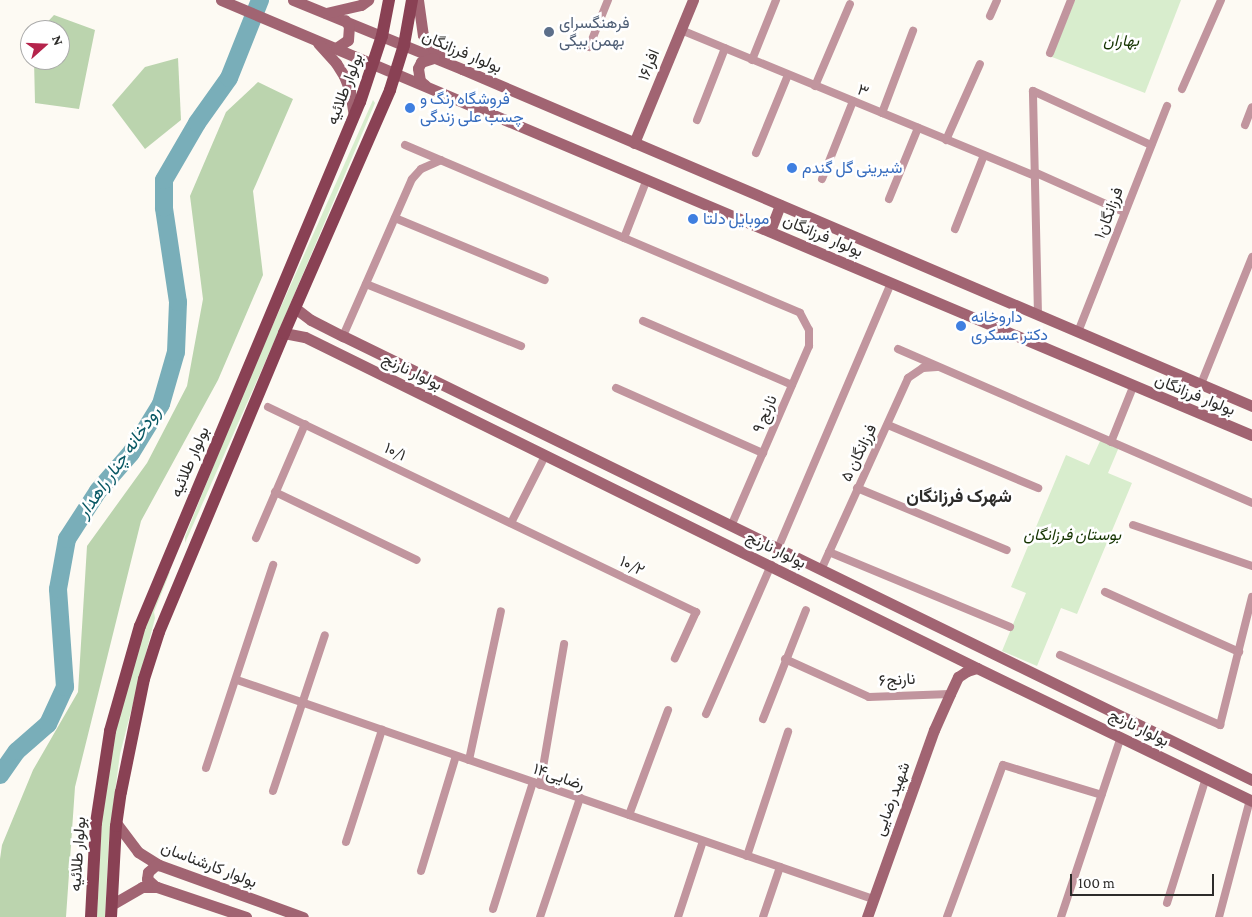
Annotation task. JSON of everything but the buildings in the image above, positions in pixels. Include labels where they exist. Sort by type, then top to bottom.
[{"type":"main road","name":"بولوار فرزانگان","points":[[221,0],[770,231],[1133,387],[1252,435]]},
{"type":"main road","name":"بولوار فرزانگان","points":[[293,0],[462,69],[1252,406]]},
{"type":"main road","points":[[326,13],[361,5],[368,0]]},
{"type":"main road","points":[[418,0],[423,35],[433,48],[462,69]]},
{"type":"main road","name":"۱۶افرا","points":[[634,143],[693,0]]},
{"type":"main road","points":[[388,2],[392,16],[398,18],[405,17],[411,6]]},
{"type":"main road","name":"بولوار طلائیه","points":[[91,917],[96,823],[110,731],[140,626],[170,550],[360,102],[382,36],[388,2]]},
{"type":"main road","points":[[111,911],[117,824],[132,734],[144,679],[159,632],[284,333],[382,110],[404,45],[411,6]]},
{"type":"main road","points":[[336,48],[342,46],[350,34],[344,20]]},
{"type":"main road","points":[[313,38],[331,57],[344,76],[350,91],[354,115]]},
{"type":"main road","points":[[425,85],[420,81],[418,68],[421,62],[433,58]]},
{"type":"main road","points":[[360,102],[369,96],[375,96],[382,104],[382,110]]},
{"type":"main road","points":[[770,231],[780,205]]},
{"type":"main road","name":"بولوار نارنج","points":[[295,308],[311,320],[343,336],[1252,780]]},
{"type":"main road","points":[[305,337],[303,327],[311,320]]},
{"type":"main road","name":"بولوار نارنج","points":[[284,333],[305,337],[977,668],[1251,800]]},
{"type":"main road","points":[[646,505],[654,489]]},
{"type":"main road","points":[[170,550],[188,559]]},
{"type":"main road","points":[[950,694],[958,677],[967,671],[977,668]]},
{"type":"main road","name":"شهید رضایی","points":[[867,917],[934,730],[950,694]]},
{"type":"main road","name":"بولوار کارشناسان","points":[[117,824],[138,852],[157,864],[303,917]]},
{"type":"main road","points":[[156,887],[147,879],[148,872],[157,864]]},
{"type":"main road","points":[[111,911],[142,887],[156,887],[246,917]]},
{"type":"street","points":[[589,47],[608,0]]},
{"type":"street","points":[[752,60],[776,0]]},
{"type":"street","points":[[990,16],[996,0]]},
{"type":"street","points":[[1050,53],[1071,0]]},
{"type":"street","points":[[1182,89],[1221,0]]},
{"type":"street","points":[[815,86],[850,4]]},
{"type":"street","name":"۳","points":[[681,30],[1124,212]]},
{"type":"street","points":[[882,113],[913,31]]},
{"type":"street","points":[[697,120],[725,48]]},
{"type":"street","points":[[946,140],[980,64]]},
{"type":"street","points":[[756,153],[788,75]]},
{"type":"street","points":[[1038,315],[1033,92],[1151,145]]},
{"type":"street","points":[[822,179],[853,101]]},
{"type":"street","name":"فرزانگان۱","points":[[1078,332],[1167,106]]},
{"type":"street","points":[[1245,125],[1252,107]]},
{"type":"street","points":[[889,200],[918,128]]},
{"type":"street","points":[[405,145],[624,238],[647,179]]},
{"type":"street","points":[[955,229],[984,155]]},
{"type":"street","points":[[343,336],[412,179],[421,169],[441,160]]},
{"type":"street","points":[[395,218],[546,280]]},
{"type":"street","name":"نارنج ۹","points":[[624,238],[800,312],[809,330],[809,346],[731,526]]},
{"type":"street","points":[[1201,384],[1252,257]]},
{"type":"street","points":[[778,548],[891,283]]},
{"type":"street","points":[[366,284],[522,346]]},
{"type":"street","points":[[643,321],[792,385]]},
{"type":"street","points":[[898,349],[1252,503]]},
{"type":"street","name":"فرزانگان ۵","points":[[821,570],[908,378],[923,368],[938,366]]},
{"type":"street","points":[[1111,442],[1133,387]]},
{"type":"street","points":[[616,388],[763,453]]},
{"type":"street","name":"۱۰/۱","points":[[268,407],[510,523]]},
{"type":"street","points":[[256,538],[305,424]]},
{"type":"street","points":[[888,425],[1038,488]]},
{"type":"street","points":[[510,523],[545,456]]},
{"type":"street","points":[[857,488],[1007,550]]},
{"type":"street","points":[[275,492],[417,560]]},
{"type":"street","name":"۱۰/۲","points":[[510,523],[696,612],[675,658]]},
{"type":"street","points":[[1133,525],[1252,566]]},
{"type":"street","points":[[829,552],[1010,627]]},
{"type":"street","points":[[206,768],[237,680],[272,565]]},
{"type":"street","points":[[706,714],[771,565]]},
{"type":"street","points":[[1105,592],[1239,652]]},
{"type":"street","points":[[1060,656],[1220,724],[1252,598]]},
{"type":"street","points":[[469,760],[501,610]]},
{"type":"street","points":[[763,719],[785,659],[806,610]]},
{"type":"street","points":[[273,791],[325,635]]},
{"type":"street","points":[[493,909],[536,784],[564,644]]},
{"type":"street","name":"نارنج۶","points":[[785,659],[870,697],[950,694]]},
{"type":"street","name":"رضایی۱۴","points":[[237,680],[873,899]]},
{"type":"street","points":[[629,816],[668,710]]},
{"type":"street","points":[[346,842],[382,730]]},
{"type":"street","points":[[747,856],[788,732]]},
{"type":"street","points":[[1061,917],[1121,737]]},
{"type":"street","points":[[422,871],[456,756]]},
{"type":"street","points":[[947,917],[1003,765],[1006,764],[1102,795]]},
{"type":"street","points":[[1167,903],[1206,778]]},
{"type":"street","points":[[540,917],[580,798]]},
{"type":"street","points":[[1219,917],[1251,800]]},
{"type":"street","points":[[678,917],[703,841]]},
{"type":"street","points":[[763,917],[780,867]]},
{"type":"green space","name":"بهاران","points":[[1075,0],[1181,0],[1145,93],[1052,57]]},
{"type":"green space","points":[[54,15],[68,20],[49,20]]},
{"type":"green space","points":[[70,21],[95,30],[79,109],[35,103],[34,70],[70,70]]},
{"type":"green space","points":[[178,58],[181,120],[145,149],[112,105],[145,67]]},
{"type":"green space","points":[[258,82],[293,99],[253,191],[263,275],[218,380],[141,521],[75,787],[66,917],[0,917],[0,859],[2,845],[33,770],[78,692],[87,546],[147,463],[187,386],[203,299],[190,196],[226,112]]},
{"type":"green space","points":[[373,100],[375,103],[278,333],[185,543],[185,537],[243,392]]},
{"type":"green space","name":"بوستان فرزانگان","points":[[1101,439],[1119,447],[1108,473],[1132,483],[1077,614],[1061,608],[1037,666],[1002,651],[1026,593],[1011,587],[1066,455],[1089,465]]},
{"type":"green space","points":[[167,571],[170,572],[154,612],[155,618],[120,754],[109,838],[105,917],[97,917],[102,820],[117,722],[146,623]]},
{"type":"waterway","name":"رودخانه چنار راهدار","points":[[0,775],[17,751],[48,724],[65,687],[58,589],[67,539],[98,491],[131,453],[161,404],[176,352],[178,302],[164,208],[164,180],[197,123],[229,78],[260,0]]},
{"type":"place","name":"فرهنگسرای بهمن بیگی","points":[[549,32]]},
{"type":"place","name":"فروشگاه رنگ و چسب علی زندگی","points":[[410,108]]},
{"type":"place","name":"شیرینی گل گندم","points":[[792,168]]},
{"type":"place","name":"موبایل دلتا","points":[[693,219]]},
{"type":"place","name":"داروخانه دکتر عسکری","points":[[961,326]]},
{"type":"district","name":"شهرک فرزانگان","points":[[959,496]]}]
